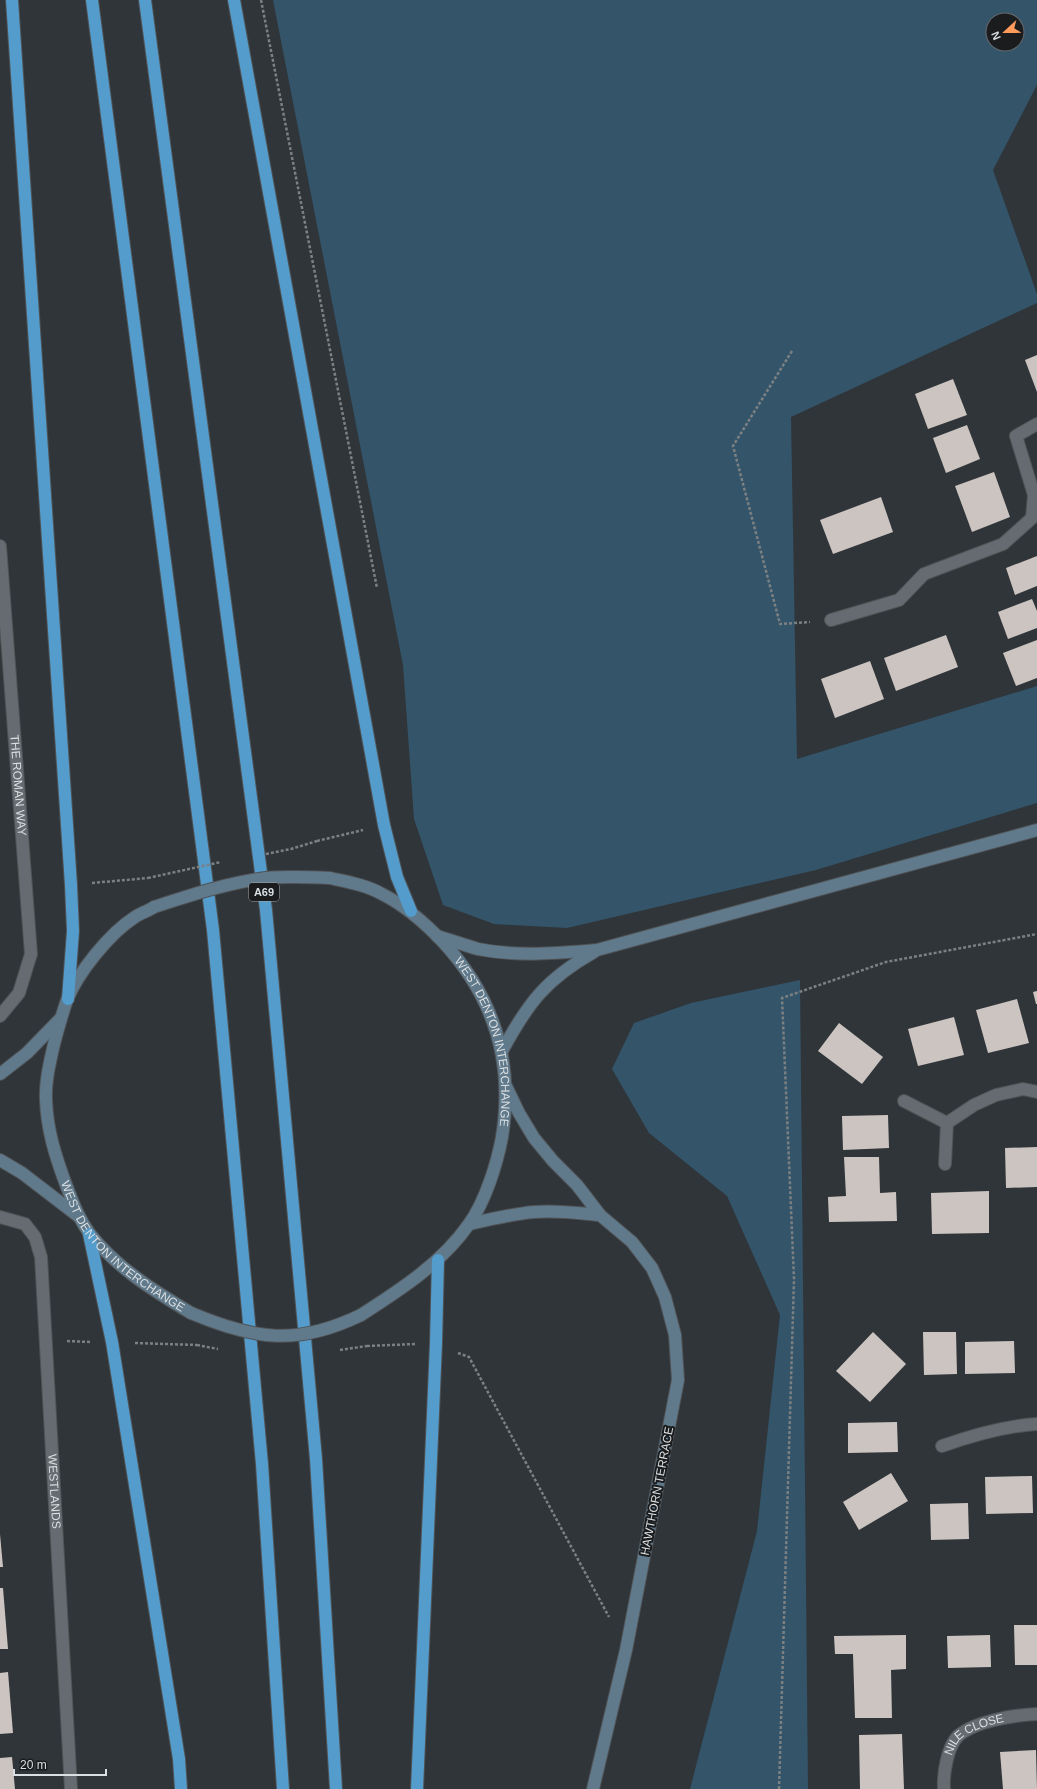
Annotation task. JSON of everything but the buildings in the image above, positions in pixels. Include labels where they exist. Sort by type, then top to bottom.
[{"type":"highway","points":[[12,0],[71,885],[73,931],[68,998]]},
{"type":"highway","points":[[92,0],[213,930],[262,1464],[282,1789]]},
{"type":"highway","name":"A69","points":[[145,0],[266,910],[316,1459],[336,1789]]},
{"type":"highway","points":[[234,0],[384,825],[397,877],[411,911]]},
{"type":"highway","points":[[89,1234],[112,1342],[179,1759],[181,1789]]},
{"type":"highway","points":[[417,1789],[436,1343],[438,1260]]},
{"type":"main road","points":[[437,936],[478,948],[508,953],[597,950],[1037,830]]},
{"type":"main road","name":"WEST DENTON INTERCHANGE","points":[[300,876],[330,878],[355,883],[381,893],[411,911],[461,961],[478,988],[493,1020],[502,1051],[505,1084],[505,1117],[499,1154],[487,1190],[470,1224],[438,1260],[404,1287],[361,1315],[340,1326],[318,1332],[293,1336],[269,1337],[244,1332],[218,1324],[191,1313],[155,1292],[118,1264],[89,1234],[78,1216],[59,1165],[49,1131],[46,1099],[48,1066],[68,998],[84,970],[102,947],[120,929],[136,916],[186,896],[227,885],[267,878],[300,876]]},
{"type":"main road","points":[[502,1051],[518,1020],[536,996],[555,977],[576,962],[597,950]]},
{"type":"main road","points":[[0,1074],[27,1053],[62,1017]]},
{"type":"main road","name":"HAWTHORN TERRACE","points":[[505,1084],[519,1113],[534,1138],[600,1214],[632,1242],[652,1268],[665,1297],[676,1335],[678,1380],[626,1650],[593,1789]]},
{"type":"main road","points":[[0,1160],[22,1173],[78,1216]]},
{"type":"main road","points":[[470,1224],[505,1216],[536,1212],[600,1214]]},
{"type":"street","points":[[831,620],[899,600],[924,574],[1003,544],[1032,518],[1034,495],[1016,436],[1037,424]]},
{"type":"street","name":"THE ROMAN WAY","points":[[0,546],[31,954],[19,993],[0,1016]]},
{"type":"street","points":[[948,1123],[974,1105],[996,1095],[1023,1089],[1037,1092]]},
{"type":"street","points":[[904,1101],[948,1123]]},
{"type":"street","points":[[945,1164],[948,1123]]},
{"type":"street","name":"WESTLANDS","points":[[0,1217],[25,1224],[35,1237],[41,1257],[71,1789]]},
{"type":"street","points":[[942,1446],[982,1432],[1037,1424]]},
{"type":"street","name":"NILE CLOSE","points":[[944,1789],[943,1777],[949,1752],[958,1737],[973,1728],[991,1721],[1020,1715],[1037,1714]]},
{"type":"path","points":[[261,0],[377,588]]},
{"type":"path","points":[[792,351],[733,446],[780,624],[831,620]]},
{"type":"path","points":[[317,841],[384,825]]},
{"type":"path","points":[[779,1789],[794,1279],[782,998],[886,962],[1037,934]]},
{"type":"path","points":[[367,1346],[436,1343],[468,1357],[626,1650]]},
{"type":"shaded area","points":[[273,0],[1037,0],[1037,85],[993,170],[1037,294],[1037,303],[791,417],[797,759],[1037,686],[1037,803],[816,870],[567,928],[494,924],[443,905],[414,819],[403,665]]},
{"type":"shaded area","points":[[800,980],[808,1789],[690,1789],[757,1531],[780,1315],[727,1196],[649,1133],[612,1069],[634,1023],[691,1003]]}]
